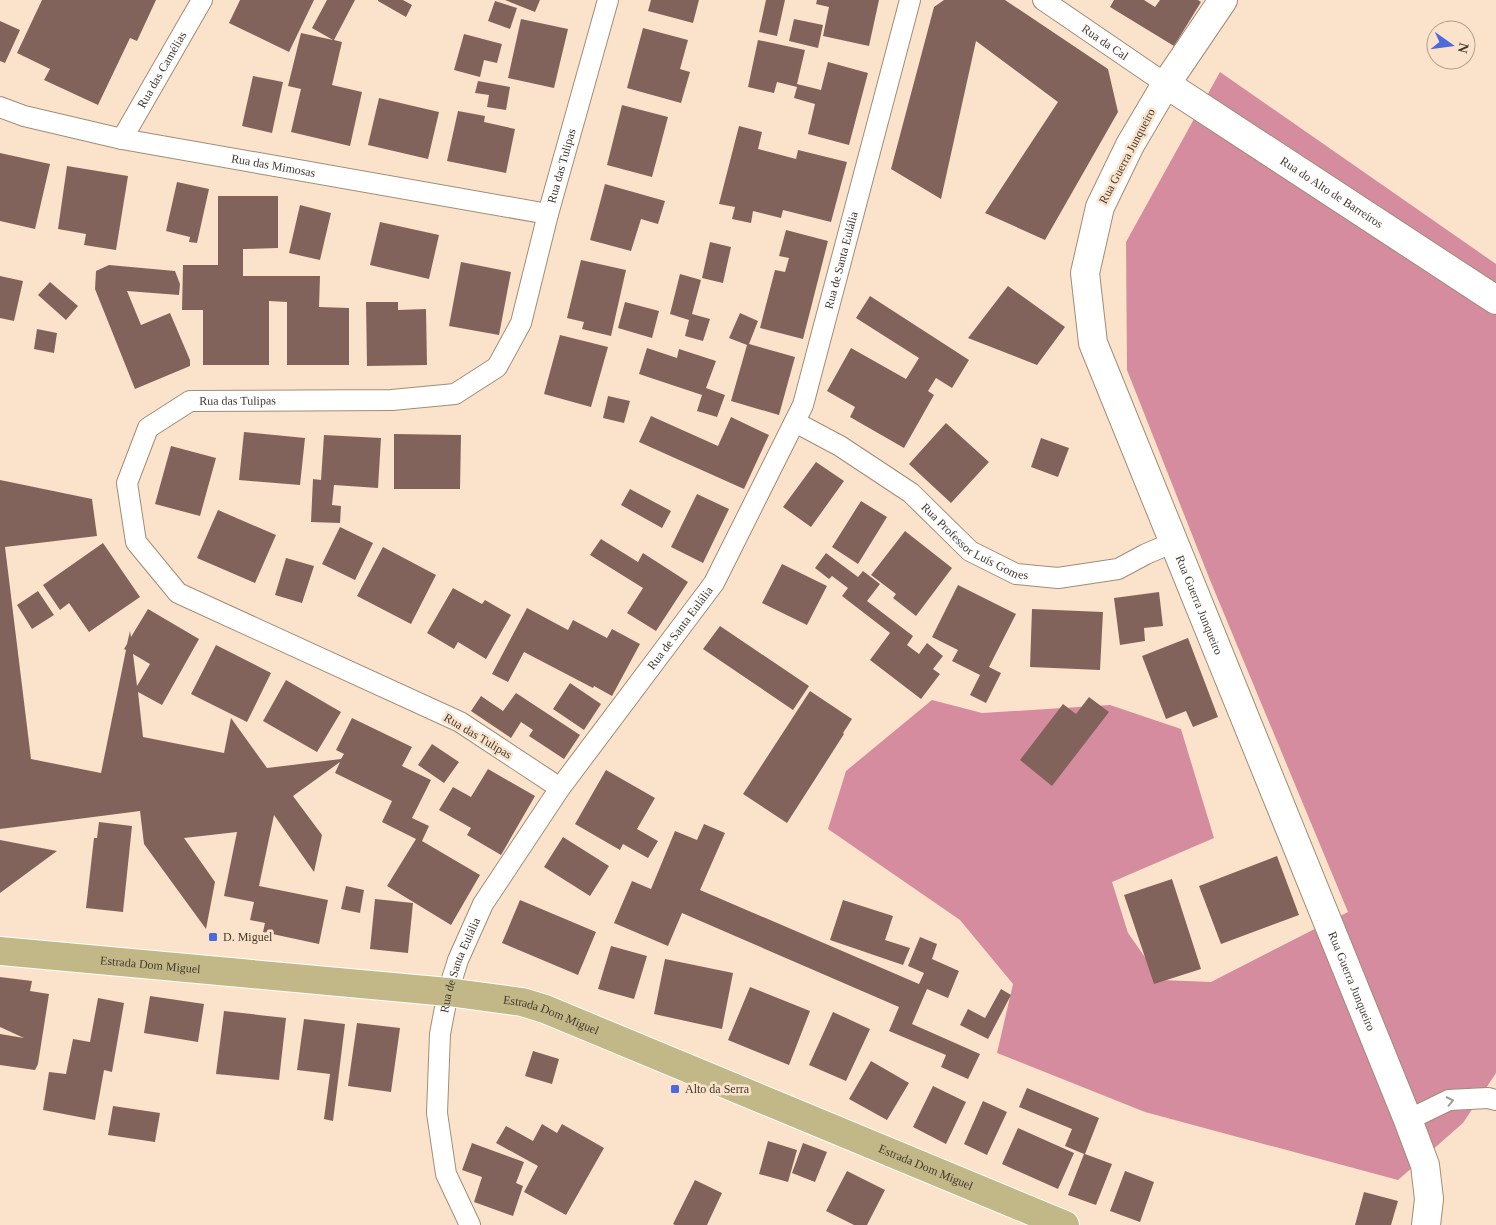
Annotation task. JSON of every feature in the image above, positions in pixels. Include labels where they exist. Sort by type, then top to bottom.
[{"type":"main road","name":"Estrada Dom Miguel","points":[[0,951],[448,992],[522,1002],[545,1009],[1065,1225]]},
{"type":"street","name":"Rua das Camélias","points":[[122,139],[202,0]]},
{"type":"street","name":"Rua das Tulipas","points":[[560,788],[460,722],[178,593],[136,542],[127,483],[148,428],[190,401],[392,400],[455,394],[497,367],[521,323],[548,214],[608,0]]},
{"type":"street","name":"Rua de Santa Eulália","points":[[470,1225],[446,1174],[437,1113],[440,1034],[448,992],[458,960],[483,904],[560,788],[714,583],[795,422],[806,395],[910,0]]},
{"type":"street","name":"Rua da Cal","points":[[1043,0],[1166,84]]},
{"type":"street","name":"Rua Guerra Junqueiro","points":[[1223,0],[1166,84],[1130,145],[1100,207],[1084,273],[1093,343],[1425,1165],[1428,1199],[1426,1225]]},
{"type":"street","name":"Rua do Alto de Barreiros","points":[[1166,84],[1496,300]]},
{"type":"street","name":"Rua das Mimosas","points":[[0,107],[24,116],[122,139],[548,214]]},
{"type":"street","name":"Rua Professor Luís Gomes","points":[[795,422],[840,446],[911,493],[970,550],[1016,574],[1058,578],[1118,569],[1174,542]]},
{"type":"street","points":[[1408,1120],[1449,1100],[1488,1098],[1496,1100]]},
{"type":"shaded area","points":[[1220,72],[1496,264],[1496,1073],[1463,1123],[1398,1180],[1145,1112],[997,1053],[1013,984],[960,920],[828,829],[846,771],[932,700],[982,713],[1110,705],[1181,729],[1214,838],[1112,882],[1128,933],[1161,980],[1211,982],[1348,912],[1210,580],[1127,370],[1126,242]]},
{"type":"building","points":[[42,0],[156,0],[137,41],[130,38],[98,105],[44,80],[50,69],[17,53]]},
{"type":"building","points":[[240,0],[314,0],[289,52],[229,23]]},
{"type":"building","points":[[327,0],[355,0],[334,40],[342,42],[332,85],[362,92],[350,146],[291,132],[301,89],[288,86],[301,33],[333,40],[312,28]]},
{"type":"building","points":[[378,0],[403,0],[412,5],[406,17]]},
{"type":"building","points":[[505,0],[540,0],[535,12]]},
{"type":"building","points":[[651,0],[699,0],[693,23],[648,11]]},
{"type":"building","points":[[766,0],[785,0],[777,36],[759,32]]},
{"type":"building","points":[[817,0],[879,0],[869,46],[823,36],[829,7],[816,4]]},
{"type":"building","points":[[944,0],[1005,0],[1108,69],[1118,112],[1045,240],[985,213],[1058,102],[976,41],[941,199],[891,169],[934,7]]},
{"type":"building","points":[[1114,0],[1144,0],[1155,7],[1160,0],[1198,0],[1201,2],[1174,46],[1110,7]]},
{"type":"building","points":[[495,1],[517,8],[510,29],[488,21]]},
{"type":"building","points":[[521,19],[568,29],[554,88],[508,78]]},
{"type":"building","points":[[794,19],[823,25],[818,48],[789,41]]},
{"type":"building","points":[[0,21],[20,30],[5,63],[0,61]]},
{"type":"building","points":[[643,28],[688,40],[680,69],[690,72],[681,103],[627,88]]},
{"type":"building","points":[[464,34],[502,44],[497,63],[484,60],[480,77],[454,70]]},
{"type":"building","points":[[758,40],[805,50],[797,84],[821,90],[828,62],[868,73],[849,145],[808,134],[815,104],[794,98],[797,87],[777,82],[774,93],[748,87]]},
{"type":"building","points":[[253,76],[283,82],[272,133],[242,126]]},
{"type":"building","points":[[478,81],[510,87],[506,110],[487,107],[489,95],[475,93]]},
{"type":"building","points":[[379,98],[439,112],[428,159],[368,145]]},
{"type":"building","points":[[622,105],[668,117],[652,177],[607,165]]},
{"type":"building","points":[[458,111],[485,116],[484,122],[515,129],[506,173],[447,161]]},
{"type":"building","points":[[739,126],[762,132],[758,149],[796,159],[798,150],[847,162],[831,222],[783,210],[781,218],[753,211],[751,223],[732,219],[735,207],[719,204]]},
{"type":"building","points":[[0,153],[50,164],[35,229],[0,221]]},
{"type":"building","points":[[67,166],[128,176],[116,250],[84,245],[86,234],[58,229]]},
{"type":"building","points":[[177,182],[209,189],[197,243],[189,242],[190,237],[166,231]]},
{"type":"building","points":[[605,184],[665,201],[658,224],[641,219],[631,251],[590,240]]},
{"type":"building","points":[[218,196],[278,196],[278,248],[243,249],[243,276],[320,276],[319,307],[349,308],[349,365],[287,365],[287,302],[269,301],[269,365],[203,365],[203,310],[182,310],[183,265],[218,265]]},
{"type":"building","points":[[300,205],[331,213],[320,260],[289,253]]},
{"type":"building","points":[[380,222],[439,235],[429,279],[370,265]]},
{"type":"building","points":[[786,230],[828,241],[803,339],[760,328],[775,270],[785,272],[789,258],[779,256]]},
{"type":"building","points":[[710,242],[731,247],[723,283],[702,278]]},
{"type":"building","points":[[581,260],[626,270],[611,336],[582,329],[584,322],[567,318]]},
{"type":"building","points":[[461,262],[511,272],[499,335],[449,326]]},
{"type":"building","points":[[109,265],[175,271],[180,284],[179,295],[127,291],[141,325],[170,313],[190,360],[190,366],[135,389],[95,289],[96,271]]},
{"type":"building","points":[[680,274],[701,280],[692,314],[710,319],[703,341],[685,336],[689,320],[670,314]]},
{"type":"building","points":[[0,276],[23,281],[14,321],[0,318]]},
{"type":"building","points":[[50,282],[78,306],[66,320],[38,295]]},
{"type":"building","points":[[1008,286],[1065,327],[1037,365],[968,338]]},
{"type":"building","points":[[870,296],[969,360],[952,388],[936,378],[928,391],[934,395],[904,448],[850,417],[855,407],[827,391],[851,348],[906,379],[919,358],[856,318]]},
{"type":"building","points":[[366,302],[398,302],[398,310],[426,309],[427,365],[367,366]]},
{"type":"building","points":[[625,302],[659,311],[652,338],[618,328]]},
{"type":"building","points":[[740,313],[758,321],[749,344],[795,357],[779,415],[731,401],[747,345],[729,338]]},
{"type":"building","points":[[37,329],[57,333],[54,353],[34,349]]},
{"type":"building","points":[[560,335],[608,347],[591,407],[544,394]]},
{"type":"building","points":[[647,348],[677,358],[679,349],[716,361],[706,388],[725,395],[717,417],[697,411],[702,395],[639,374]]},
{"type":"building","points":[[608,396],[630,401],[624,423],[603,418]]},
{"type":"building","points":[[651,416],[718,446],[731,417],[769,435],[744,489],[639,442]]},
{"type":"building","points":[[946,423],[989,462],[951,503],[909,464]]},
{"type":"building","points":[[244,432],[305,438],[300,485],[239,480]]},
{"type":"building","points":[[394,434],[461,435],[460,489],[394,489]]},
{"type":"building","points":[[324,435],[381,438],[378,488],[334,485],[332,505],[341,506],[340,523],[311,522],[313,479],[321,480]]},
{"type":"building","points":[[1041,438],[1069,448],[1058,477],[1031,467]]},
{"type":"building","points":[[171,446],[216,458],[200,516],[155,504]]},
{"type":"building","points":[[816,462],[844,481],[811,527],[783,507]]},
{"type":"building","points":[[0,480],[92,499],[97,536],[5,547],[31,759],[101,773],[126,650],[124,649],[130,631],[131,637],[148,609],[199,639],[162,705],[138,692],[143,737],[224,753],[231,718],[267,768],[341,759],[344,754],[336,750],[352,718],[412,747],[402,766],[431,780],[412,818],[429,826],[422,841],[480,875],[451,925],[387,886],[416,839],[382,822],[392,801],[335,773],[340,762],[293,796],[322,835],[314,872],[274,815],[259,886],[328,900],[319,944],[263,932],[265,923],[250,920],[254,902],[224,896],[237,832],[184,838],[215,882],[206,929],[144,844],[140,811],[0,829]],"holes":[[[133,654],[150,664],[137,686]]]},
{"type":"building","points":[[630,489],[671,511],[662,528],[621,505]]},
{"type":"building","points":[[697,494],[729,509],[703,563],[671,547]]},
{"type":"building","points":[[861,501],[887,517],[858,564],[832,547]]},
{"type":"building","points":[[218,510],[276,535],[255,583],[197,558]]},
{"type":"building","points":[[340,527],[373,543],[355,580],[322,564]]},
{"type":"building","points":[[905,531],[952,568],[916,616],[893,598],[896,594],[871,575]]},
{"type":"building","points":[[601,539],[638,562],[643,553],[688,582],[656,631],[627,613],[643,588],[590,555]]},
{"type":"building","points":[[103,543],[140,597],[89,632],[69,603],[60,610],[43,585]]},
{"type":"building","points":[[383,547],[436,575],[411,624],[357,596]]},
{"type":"building","points":[[826,553],[858,577],[863,571],[880,584],[867,601],[913,636],[907,645],[919,654],[927,643],[943,656],[933,669],[940,674],[921,699],[870,660],[890,633],[842,596],[848,588],[832,576],[829,579],[815,568]]},
{"type":"building","points":[[286,558],[314,566],[302,603],[275,595]]},
{"type":"building","points":[[782,564],[827,586],[807,625],[762,603]]},
{"type":"building","points":[[958,585],[1016,614],[989,667],[1001,673],[986,703],[970,695],[980,675],[952,661],[958,650],[932,637]]},
{"type":"building","points":[[453,588],[482,604],[485,600],[511,615],[486,659],[458,642],[454,649],[427,633]]},
{"type":"building","points":[[38,591],[54,615],[32,629],[17,605]]},
{"type":"building","points":[[1159,592],[1163,626],[1144,628],[1145,641],[1120,645],[1114,598]]},
{"type":"building","points":[[527,608],[568,630],[573,620],[607,638],[612,629],[640,644],[612,696],[524,652],[508,682],[492,674]]},
{"type":"building","points":[[1032,609],[1103,612],[1100,670],[1030,667]]},
{"type":"building","points":[[720,626],[809,686],[793,710],[703,649]]},
{"type":"building","points":[[1188,638],[1218,717],[1193,727],[1186,711],[1166,719],[1142,656]]},
{"type":"building","points":[[216,645],[271,673],[247,722],[191,694]]},
{"type":"building","points":[[286,680],[341,712],[317,752],[263,721]]},
{"type":"building","points":[[570,683],[601,704],[584,730],[553,709]]},
{"type":"building","points":[[810,691],[852,719],[787,823],[743,794]]},
{"type":"building","points":[[516,693],[580,735],[564,759],[529,736],[533,730],[521,722],[511,738],[471,711],[481,696],[503,711]]},
{"type":"building","points":[[1089,697],[1109,712],[1052,786],[1020,760],[1063,704],[1076,714]]},
{"type":"building","points":[[432,744],[459,762],[444,783],[418,765]]},
{"type":"building","points":[[488,769],[535,796],[501,855],[467,835],[471,828],[439,810],[453,787],[471,797]]},
{"type":"building","points":[[606,770],[655,798],[637,829],[658,841],[648,858],[623,844],[620,850],[575,824]]},
{"type":"building","points":[[99,822],[132,826],[123,912],[86,908],[94,838],[97,838]]},
{"type":"building","points":[[704,824],[725,833],[700,890],[919,984],[924,973],[908,966],[920,937],[937,944],[932,959],[959,971],[948,998],[927,989],[912,1024],[980,1054],[968,1079],[941,1067],[946,1055],[889,1031],[899,1007],[682,913],[668,946],[614,923],[632,881],[651,889],[675,831],[697,840]]},
{"type":"building","points":[[563,837],[609,866],[590,896],[544,867]]},
{"type":"building","points":[[0,840],[57,851],[0,893]]},
{"type":"building","points":[[1277,856],[1299,915],[1221,944],[1199,886]]},
{"type":"building","points":[[1172,879],[1201,969],[1154,984],[1124,895]]},
{"type":"building","points":[[346,886],[364,890],[360,913],[341,909]]},
{"type":"building","points":[[375,899],[413,903],[408,953],[370,949]]},
{"type":"building","points":[[520,900],[596,932],[578,975],[502,943]]},
{"type":"building","points":[[843,900],[893,916],[885,940],[910,948],[903,965],[830,940]]},
{"type":"building","points":[[611,946],[647,956],[634,999],[598,989]]},
{"type":"building","points":[[665,959],[733,973],[722,1029],[654,1014]]},
{"type":"building","points":[[0,977],[32,981],[30,991],[49,994],[38,1064],[35,1070],[0,1065],[0,1034],[24,1038],[0,1027]]},
{"type":"building","points":[[750,987],[810,1011],[789,1065],[728,1040]]},
{"type":"building","points":[[1001,989],[1011,995],[988,1039],[960,1025],[968,1009],[985,1018]]},
{"type":"building","points":[[150,996],[204,1004],[198,1042],[144,1033]]},
{"type":"building","points":[[98,998],[124,1003],[112,1072],[104,1070],[95,1120],[43,1110],[49,1072],[66,1074],[73,1039],[90,1042]]},
{"type":"building","points":[[224,1011],[286,1018],[279,1080],[216,1074]]},
{"type":"building","points":[[833,1012],[870,1029],[846,1081],[809,1065]]},
{"type":"building","points":[[304,1019],[345,1024],[333,1121],[324,1119],[330,1074],[297,1070]]},
{"type":"building","points":[[357,1023],[400,1028],[391,1092],[348,1086]]},
{"type":"building","points":[[533,1051],[559,1059],[552,1084],[525,1076]]},
{"type":"building","points":[[871,1061],[909,1083],[887,1120],[849,1099]]},
{"type":"building","points":[[933,1086],[966,1102],[946,1144],[913,1127]]},
{"type":"building","points":[[1027,1088],[1099,1118],[1085,1154],[1112,1164],[1096,1205],[1068,1195],[1084,1154],[1065,1146],[1072,1129],[1019,1107]]},
{"type":"building","points":[[983,1101],[1007,1112],[987,1155],[964,1144]]},
{"type":"building","points":[[113,1106],[160,1113],[155,1142],[108,1135]]},
{"type":"building","points":[[542,1124],[557,1133],[562,1124],[604,1148],[566,1215],[524,1192],[538,1166],[496,1143],[506,1126],[533,1141]]},
{"type":"building","points":[[1018,1128],[1074,1153],[1058,1189],[1002,1164]]},
{"type":"building","points":[[768,1141],[797,1150],[788,1182],[759,1174]]},
{"type":"building","points":[[472,1143],[524,1162],[516,1183],[523,1186],[513,1216],[474,1202],[482,1177],[462,1170]]},
{"type":"building","points":[[803,1143],[827,1152],[815,1182],[792,1173]]},
{"type":"building","points":[[847,1171],[885,1190],[867,1225],[854,1225],[826,1211]]},
{"type":"building","points":[[1125,1171],[1154,1182],[1140,1222],[1110,1211]]},
{"type":"building","points":[[695,1180],[722,1193],[707,1225],[675,1225],[673,1224]]},
{"type":"building","points":[[1364,1192],[1398,1201],[1391,1225],[1355,1225]]},
{"type":"place","name":"D. Miguel","points":[[213,937]]},
{"type":"place","name":"Alto da Serra","points":[[675,1089]]}]
